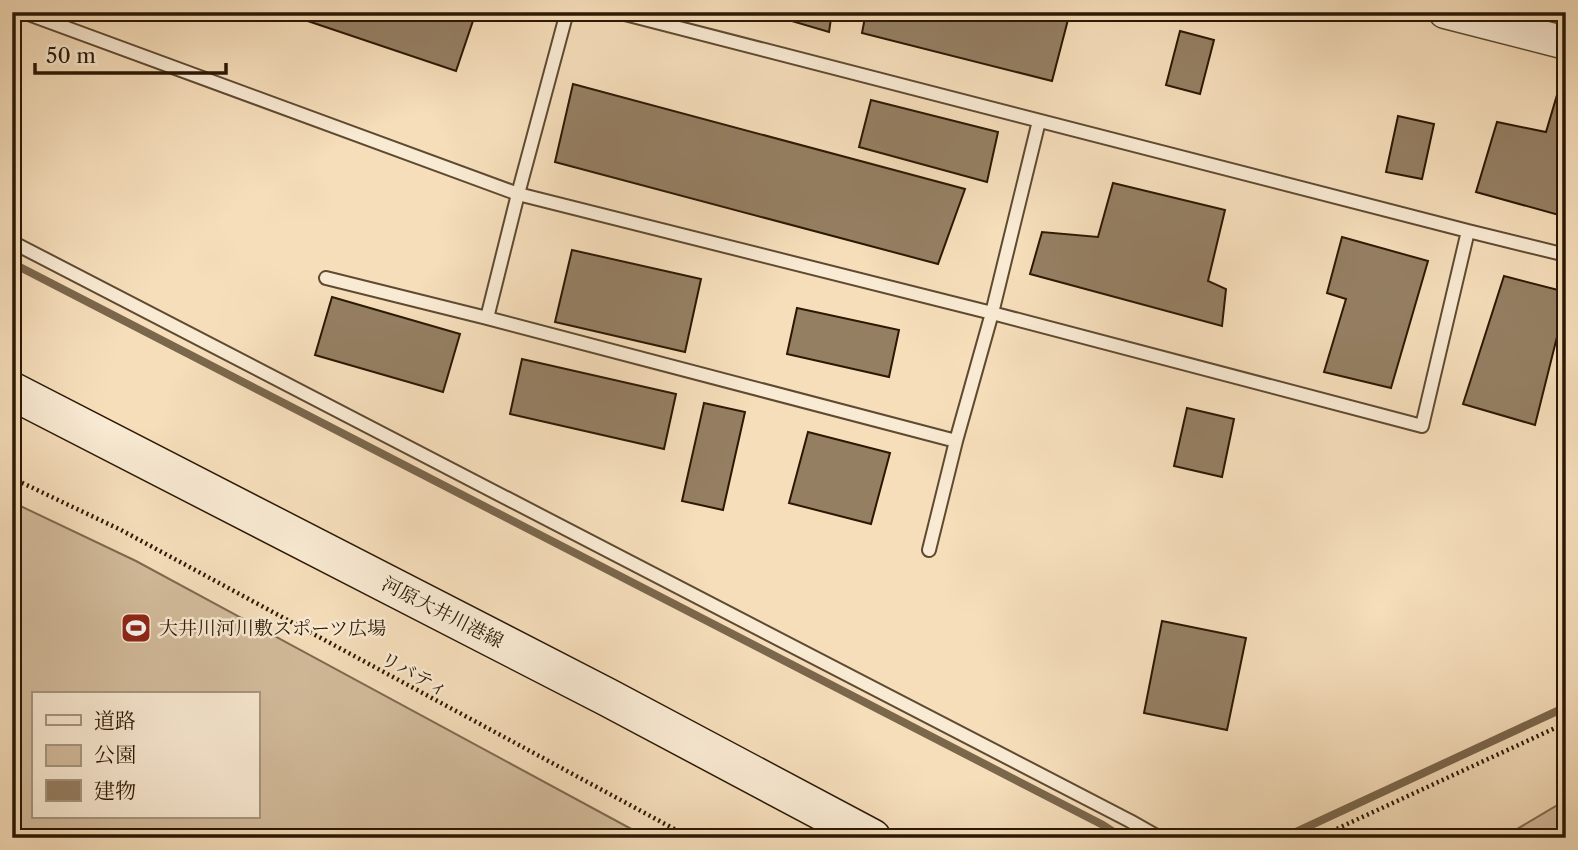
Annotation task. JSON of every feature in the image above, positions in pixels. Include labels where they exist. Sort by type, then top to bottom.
[{"type":"main road","name":"河原大井川港線","points":[[12,391],[607,696],[872,838]]},
{"type":"street","points":[[1445,12],[1566,43]]},
{"type":"lane","points":[[23,12],[518,194],[992,313],[1422,426],[1468,231]]},
{"type":"lane","points":[[487,318],[568,12]]},
{"type":"lane","points":[[617,12],[1566,255]]},
{"type":"lane","points":[[929,550],[992,313],[1039,121]]},
{"type":"lane","points":[[12,242],[1160,838]]},
{"type":"lane","points":[[326,278],[956,441]]},
{"type":"path","name":"リバティ","points":[[12,478],[121,530],[691,838]]},
{"type":"path","points":[[1317,838],[1566,723]]},
{"type":"green space","name":"大井川河川敷スポーツ広場","points":[[12,502],[136,561],[648,838],[31,838],[12,828]]},
{"type":"green space","points":[[1566,800],[1566,838],[1502,838]]},
{"type":"building","points":[[281,12],[476,12],[456,71]]},
{"type":"building","points":[[761,12],[832,12],[829,32]]},
{"type":"building","points":[[866,12],[1070,12],[1052,81],[862,33]]},
{"type":"building","points":[[1180,31],[1214,40],[1200,94],[1166,85]]},
{"type":"building","points":[[573,84],[965,189],[938,264],[555,162]]},
{"type":"building","points":[[1560,85],[1566,86],[1566,217],[1476,192],[1497,122],[1546,132]]},
{"type":"building","points":[[871,100],[998,132],[987,182],[859,147]]},
{"type":"building","points":[[1398,116],[1434,124],[1422,179],[1386,172]]},
{"type":"building","points":[[1113,183],[1225,210],[1208,281],[1226,289],[1222,326],[1030,274],[1042,232],[1098,237]]},
{"type":"building","points":[[1342,237],[1428,261],[1391,388],[1324,372],[1346,299],[1327,293]]},
{"type":"building","points":[[572,250],[701,279],[685,352],[555,322]]},
{"type":"building","points":[[1504,276],[1566,292],[1535,425],[1463,404]]},
{"type":"building","points":[[332,297],[460,334],[443,392],[315,355]]},
{"type":"building","points":[[797,308],[899,330],[889,377],[787,354]]},
{"type":"building","points":[[522,359],[676,394],[664,449],[510,414]]},
{"type":"building","points":[[704,403],[745,412],[723,510],[682,501]]},
{"type":"building","points":[[1187,408],[1234,419],[1222,477],[1174,466]]},
{"type":"building","points":[[808,432],[890,453],[871,524],[789,503]]},
{"type":"building","points":[[1162,621],[1246,638],[1227,730],[1144,713]]},
{"type":"waterway","points":[[12,263],[1103,825],[1123,838]]},
{"type":"waterway","points":[[1283,838],[1566,707]]},
{"type":"place","name":"大井川河川敷スポーツ広場","points":[[136,628]]}]
